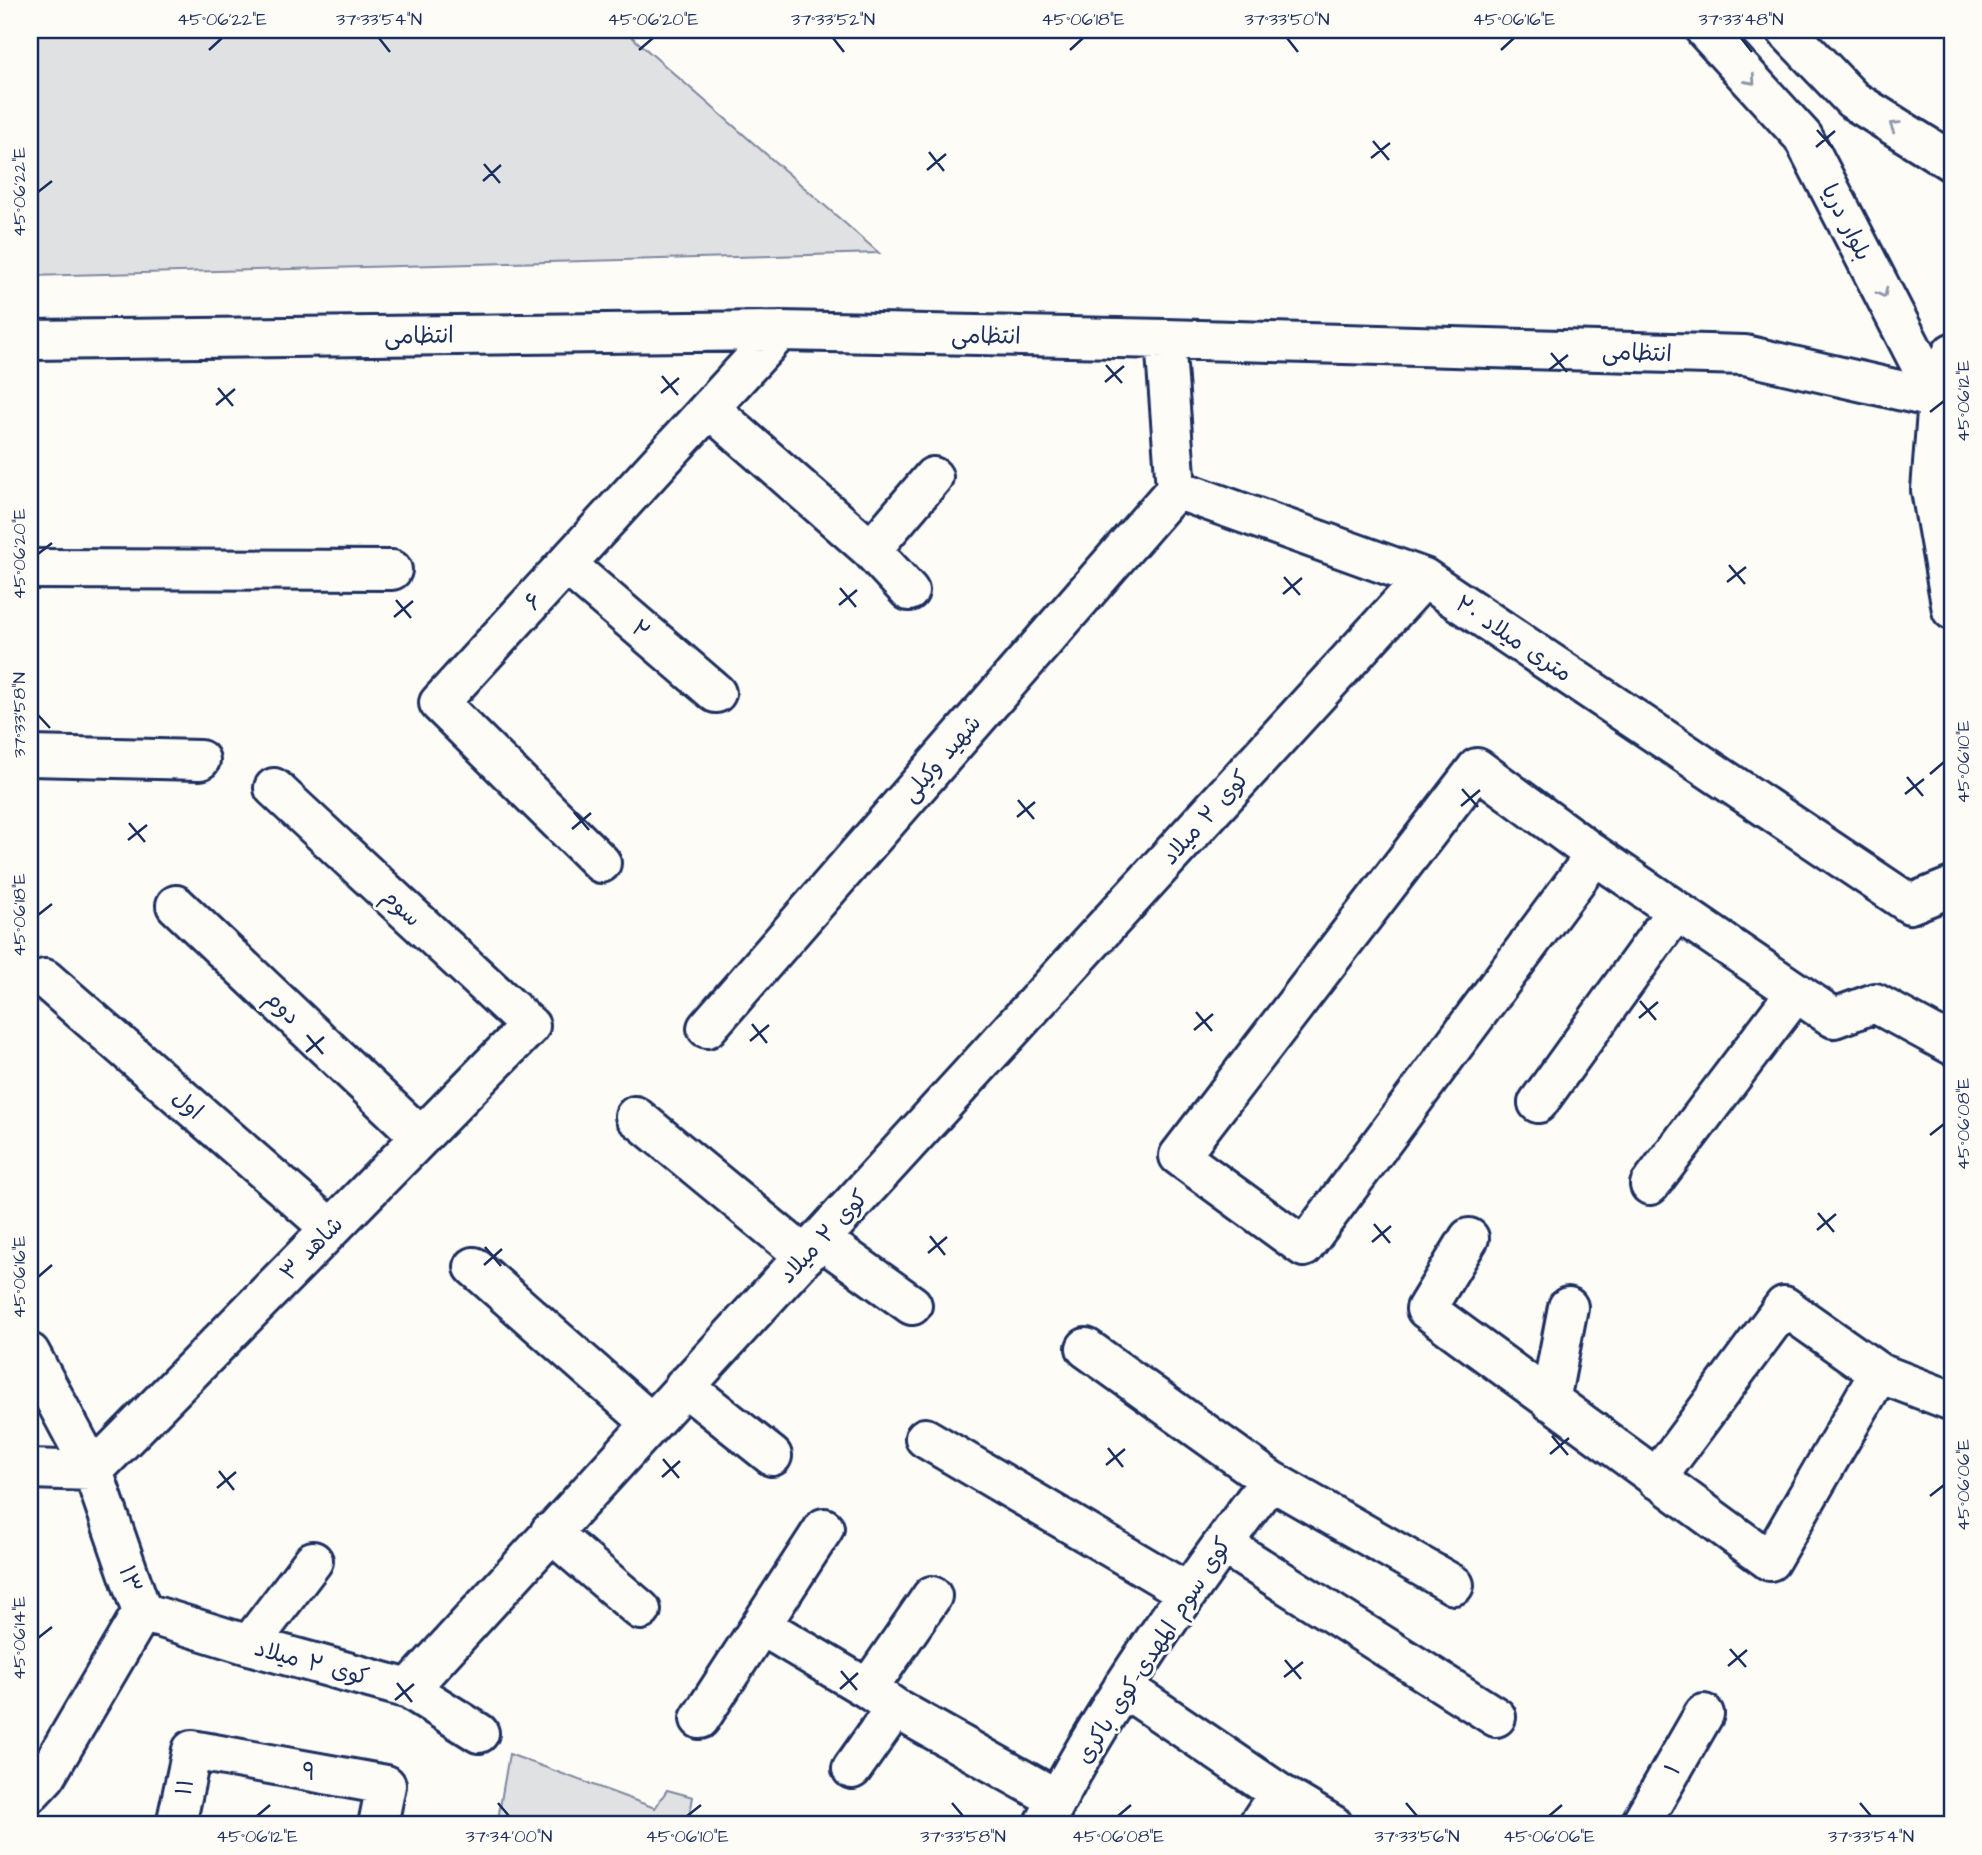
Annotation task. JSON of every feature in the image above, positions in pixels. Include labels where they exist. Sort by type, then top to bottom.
[{"type":"street","name":"بلوار دریا","points":[[1705,30],[1803,136],[1938,400]]},
{"type":"street","points":[[1786,30],[1853,100],[1952,162]]},
{"type":"street","name":"انتظامی","points":[[30,340],[780,331],[1745,355],[1938,400]]},
{"type":"street","name":"۶","points":[[601,863],[439,703],[780,331]]},
{"type":"street","points":[[1165,339],[1176,489]]},
{"type":"street","points":[[1952,353],[1938,400],[1931,490],[1952,610]]},
{"type":"street","points":[[710,409],[871,550],[909,591]]},
{"type":"street","points":[[871,550],[933,477]]},
{"type":"street","name":"۲۰ متری میلاد","points":[[1176,489],[1424,578],[1910,904],[1952,887]]},
{"type":"street","name":"شهید وکیلی","points":[[707,1028],[1176,489]]},
{"type":"street","name":"۲","points":[[567,565],[716,693]]},
{"type":"street","points":[[30,569],[392,570]]},
{"type":"street","name":"کوی ۲ میلاد","points":[[142,1612],[409,1689],[650,1422],[1424,578]]},
{"type":"street","points":[[30,756],[200,760]]},
{"type":"street","points":[[1595,855],[1304,1247],[1179,1156],[1477,768],[1595,855],[1834,1018],[1875,1003],[1952,1045]]},
{"type":"street","name":"سوم","points":[[274,788],[530,1026]]},
{"type":"street","name":"دوم","points":[[176,905],[421,1137]]},
{"type":"street","points":[[1538,1103],[1676,911]]},
{"type":"street","name":"اول","points":[[45,979],[331,1228]]},
{"type":"street","points":[[1650,1185],[1796,992]]},
{"type":"street","name":"شاهد ۳","points":[[93,1471],[530,1026]]},
{"type":"street","points":[[635,1116],[813,1247],[912,1306]]},
{"type":"street","points":[[1469,1238],[1426,1309],[1769,1561],[1879,1373]]},
{"type":"street","points":[[474,1267],[650,1422]]},
{"type":"street","points":[[1656,1479],[1784,1306],[1879,1373],[1952,1401]]},
{"type":"street","points":[[1550,1401],[1568,1307]]},
{"type":"street","points":[[1086,1348],[1270,1479],[1454,1585]]},
{"type":"street","name":"۱۳","points":[[30,1353],[93,1471],[142,1612],[35,1781]]},
{"type":"street","points":[[684,1386],[772,1457]]},
{"type":"street","points":[[925,1438],[1187,1592]]},
{"type":"street","points":[[30,1469],[93,1471]]},
{"type":"street","name":"کوی سوم المهدی-کوی باکری","points":[[1051,1812],[1123,1687],[1187,1592],[1270,1479]]},
{"type":"street","points":[[700,1719],[824,1528]]},
{"type":"street","points":[[550,1532],[641,1610]]},
{"type":"street","points":[[1223,1544],[1496,1717]]},
{"type":"street","points":[[249,1645],[313,1561]]},
{"type":"street","points":[[852,1769],[932,1595]]},
{"type":"street","points":[[762,1626],[882,1699],[1051,1812]]},
{"type":"street","points":[[1123,1687],[1279,1793],[1333,1825]]},
{"type":"street","points":[[409,1689],[480,1733]]},
{"type":"street","name":"۱","points":[[1640,1825],[1704,1714]]},
{"type":"street","name":"۱۱","points":[[176,1825],[192,1750]]},
{"type":"street","name":"۹","points":[[192,1750],[386,1785],[378,1825]]},
{"type":"street","points":[[1258,1825],[1279,1793]]},
{"type":"shaded area","points":[[30,30],[624,30],[879,253],[30,276]]},
{"type":"shaded area","points":[[509,1754],[655,1808],[667,1790],[693,1797],[688,1825],[497,1825]]}]
